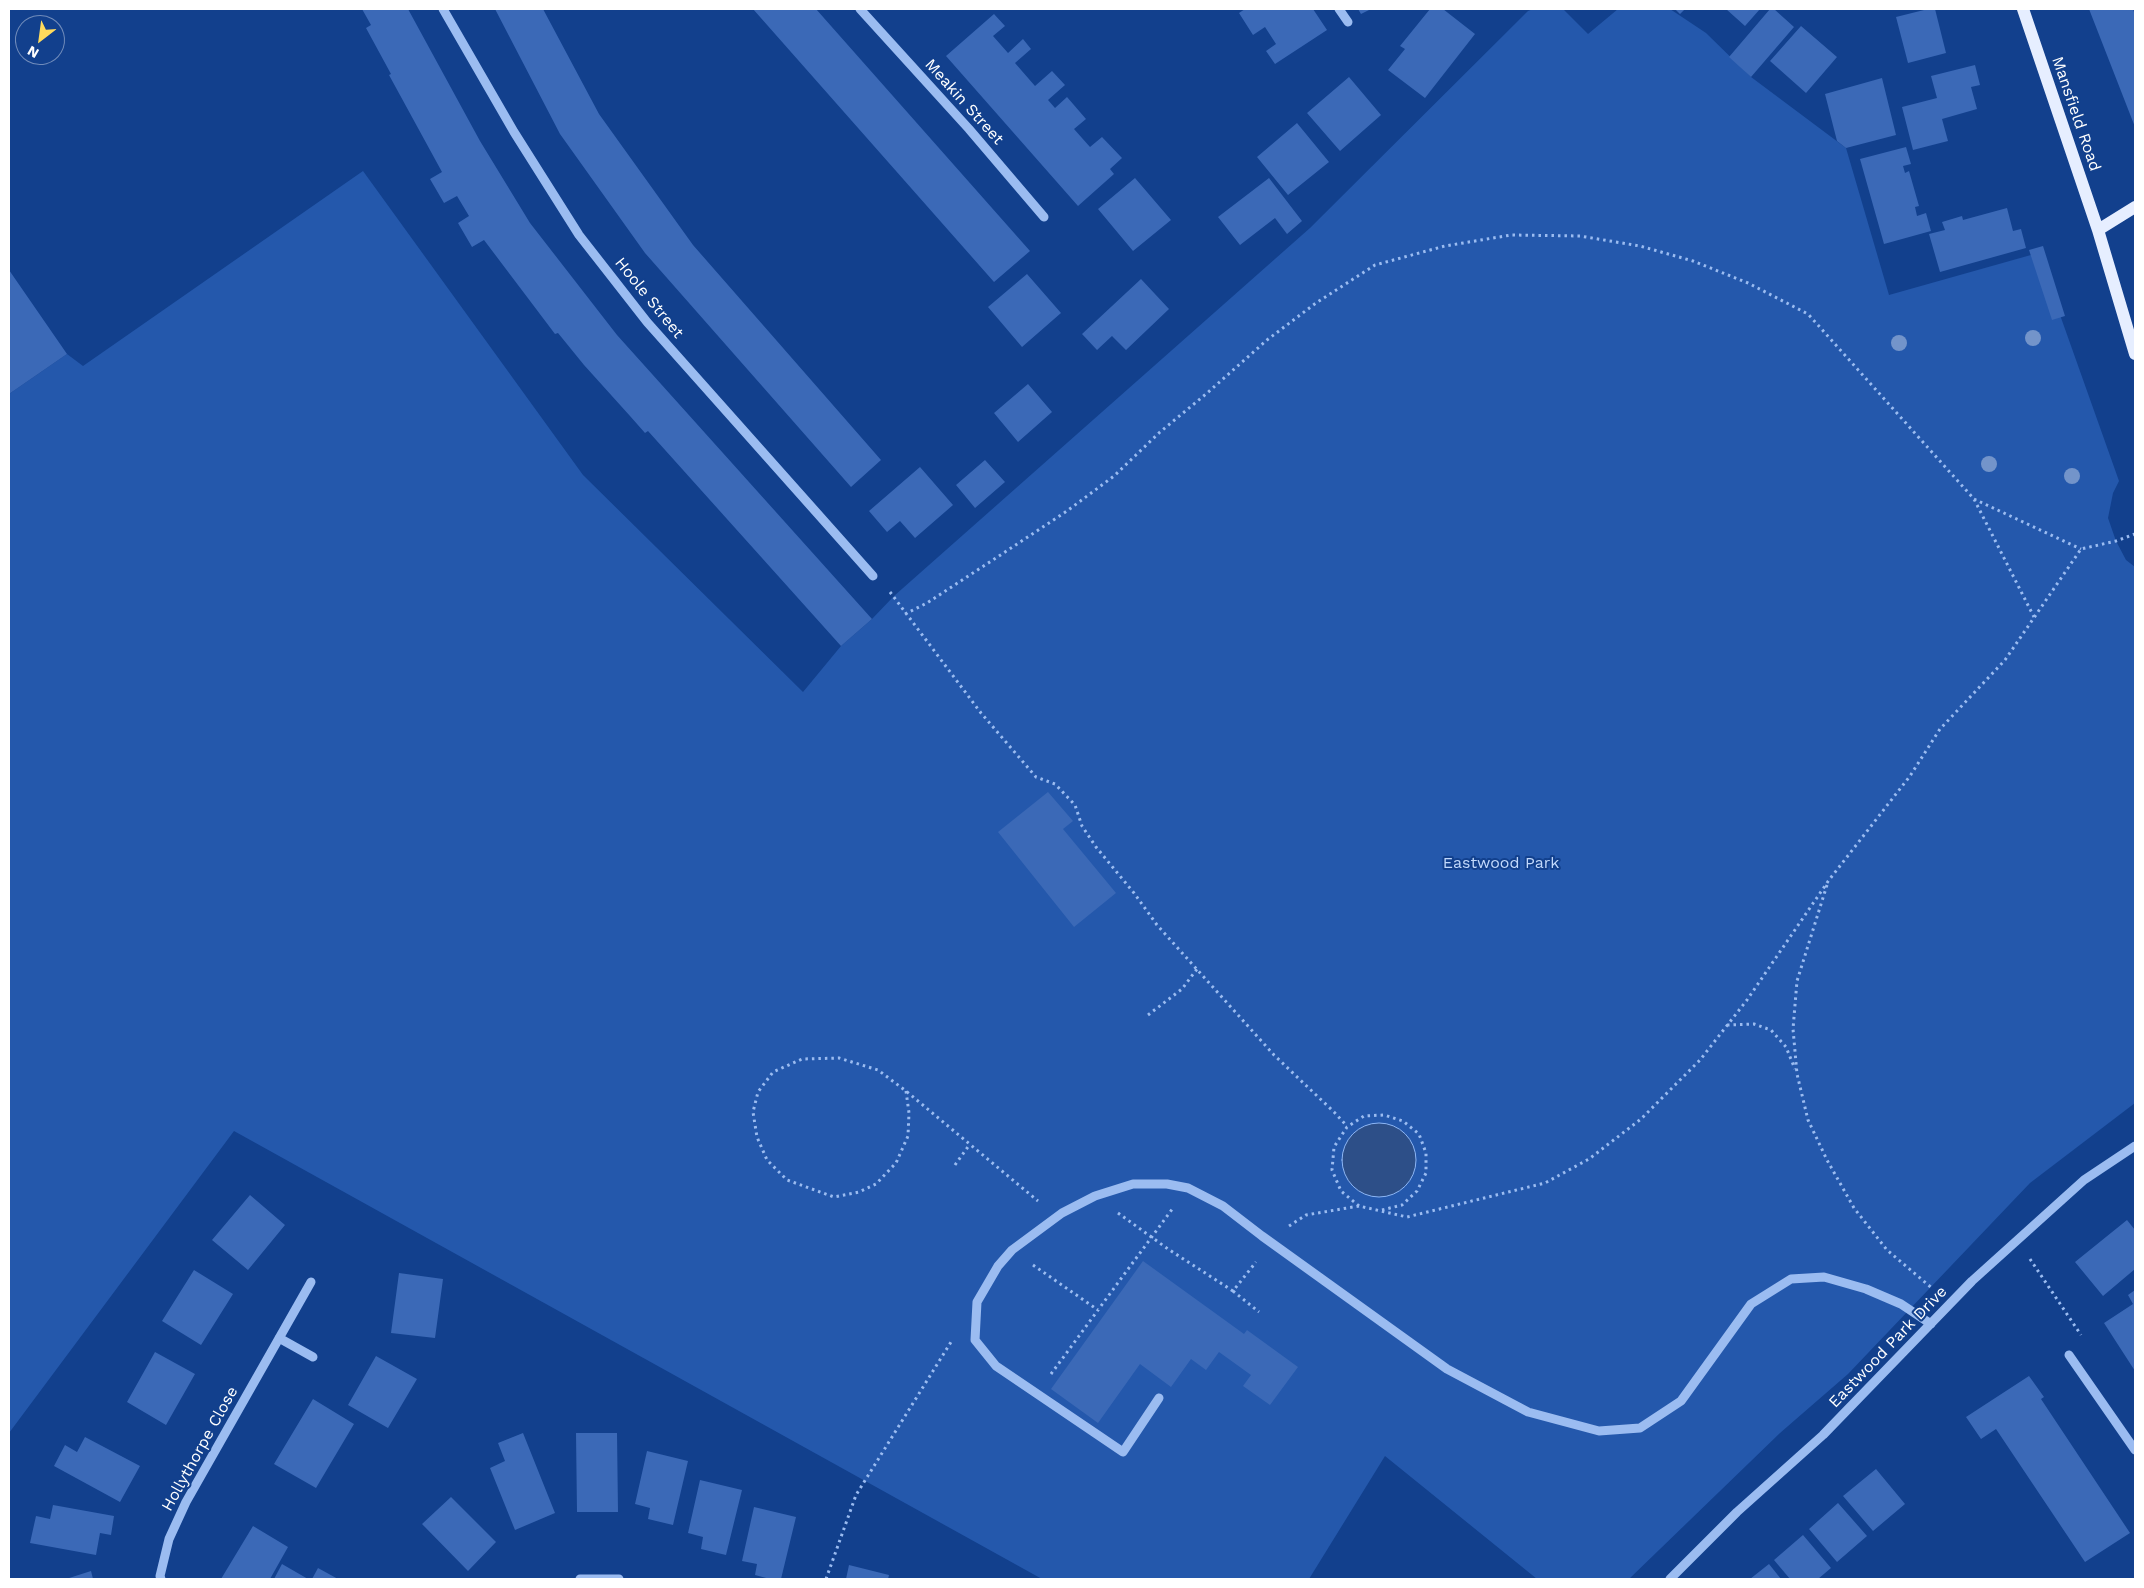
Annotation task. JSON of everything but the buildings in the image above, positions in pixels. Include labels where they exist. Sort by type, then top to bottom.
[{"type":"main road","name":"Mansfield Road","points":[[2022,9],[2098,230],[2135,354]]},
{"type":"main road","points":[[2098,230],[2135,207]]},
{"type":"street","name":"Hoole Street","points":[[443,9],[514,132],[579,235],[647,322],[873,576]]},
{"type":"street","name":"Meakin Street","points":[[860,9],[969,129],[1044,217]]},
{"type":"street","points":[[1339,9],[1348,22]]},
{"type":"street","name":"Eastwood Park Drive","points":[[1670,1579],[1737,1512],[1824,1436],[1972,1281],[2084,1180],[2135,1146]]},
{"type":"street","points":[[1160,1398],[1123,1452],[996,1366],[975,1340],[977,1302],[998,1266],[1012,1250],[1057,1217],[1095,1196],[1133,1184],[1167,1184],[1188,1188],[1223,1206],[1447,1369],[1528,1412],[1600,1431],[1640,1428],[1681,1402],[1751,1304],[1791,1279],[1824,1277],[1866,1289],[1901,1304],[1931,1324]]},
{"type":"street","name":"Hollythorpe Close","points":[[161,1579],[160,1576],[168,1539],[186,1502],[311,1282]]},
{"type":"street","points":[[279,1338],[313,1357]]},
{"type":"street","points":[[2069,1355],[2135,1450]]},
{"type":"street","points":[[580,1579],[619,1579]]},
{"type":"path","points":[[905,614],[927,603],[1067,511],[1114,476],[1160,432],[1267,340],[1316,303],[1375,265],[1445,246],[1511,235],[1580,236],[1640,246],[1693,261],[1748,283],[1808,314],[1974,499],[2034,617]]},
{"type":"path","points":[[1974,499],[2081,549],[2116,541],[2135,534]]},
{"type":"path","points":[[1232,1291],[1287,1227],[1306,1215],[1359,1206],[1382,1210],[1407,1218],[1545,1182],[1589,1158],[1641,1119],[1700,1060],[1747,1000],[1829,880],[1910,776],[1940,729],[2005,660],[2081,549]]},
{"type":"path","points":[[873,576],[894,596],[905,614],[981,713],[1036,777],[1055,784],[1075,805],[1082,826],[1096,847],[1134,893],[1157,925],[1274,1056],[1334,1112],[1347,1127]]},
{"type":"path","points":[[1829,880],[1797,981],[1793,1029],[1797,1074],[1808,1120],[1827,1160],[1854,1208],[1887,1250],[1919,1275],[1950,1305]]},
{"type":"path","points":[[1148,1015],[1182,988],[1198,969]]},
{"type":"path","points":[[1727,1025],[1754,1024],[1771,1030],[1786,1047],[1797,1074]]},
{"type":"path","points":[[906,1091],[909,1113],[908,1136],[896,1163],[876,1184],[859,1192],[834,1197],[786,1180],[767,1160],[757,1137],[753,1112],[758,1092],[773,1072],[802,1058],[839,1058],[878,1070],[906,1091],[1057,1217]]},
{"type":"path","points":[[1359,1206],[1341,1191],[1332,1170],[1334,1146],[1347,1127],[1364,1116],[1384,1115],[1403,1121],[1418,1134],[1426,1153],[1426,1173],[1417,1191],[1402,1205],[1382,1210]]},
{"type":"path","points":[[955,1166],[970,1144]]},
{"type":"path","points":[[1036,1394],[1188,1188]]},
{"type":"path","points":[[1095,1196],[1151,1238],[1232,1291],[1259,1312]]},
{"type":"path","points":[[2017,1240],[2078,1329],[2084,1342],[2069,1355]]},
{"type":"path","points":[[1012,1250],[1098,1310]]},
{"type":"path","points":[[826,1579],[856,1495],[977,1302]]},
{"type":"green space","name":"Eastwood Park","points":[[1533,9],[1563,9],[1588,34],[1618,9],[1670,9],[1706,33],[1751,77],[1846,148],[1889,295],[2038,253],[2119,481],[2113,493],[2108,518],[2116,541],[2126,560],[2135,567],[2135,1103],[2030,1183],[1848,1374],[1780,1433],[1629,1579],[1537,1579],[1385,1456],[1309,1579],[1042,1579],[234,1131],[9,1433],[9,394],[67,354],[83,366],[363,171],[583,475],[803,692],[841,646],[872,619],[894,596],[1310,228],[1528,11]]},
{"type":"shaded area","points":[[1372,1123],[1386,1123],[1400,1129],[1410,1139],[1416,1153],[1414,1174],[1400,1191],[1386,1197],[1372,1197],[1358,1191],[1348,1181],[1342,1167],[1342,1153],[1348,1139],[1358,1129]]}]
